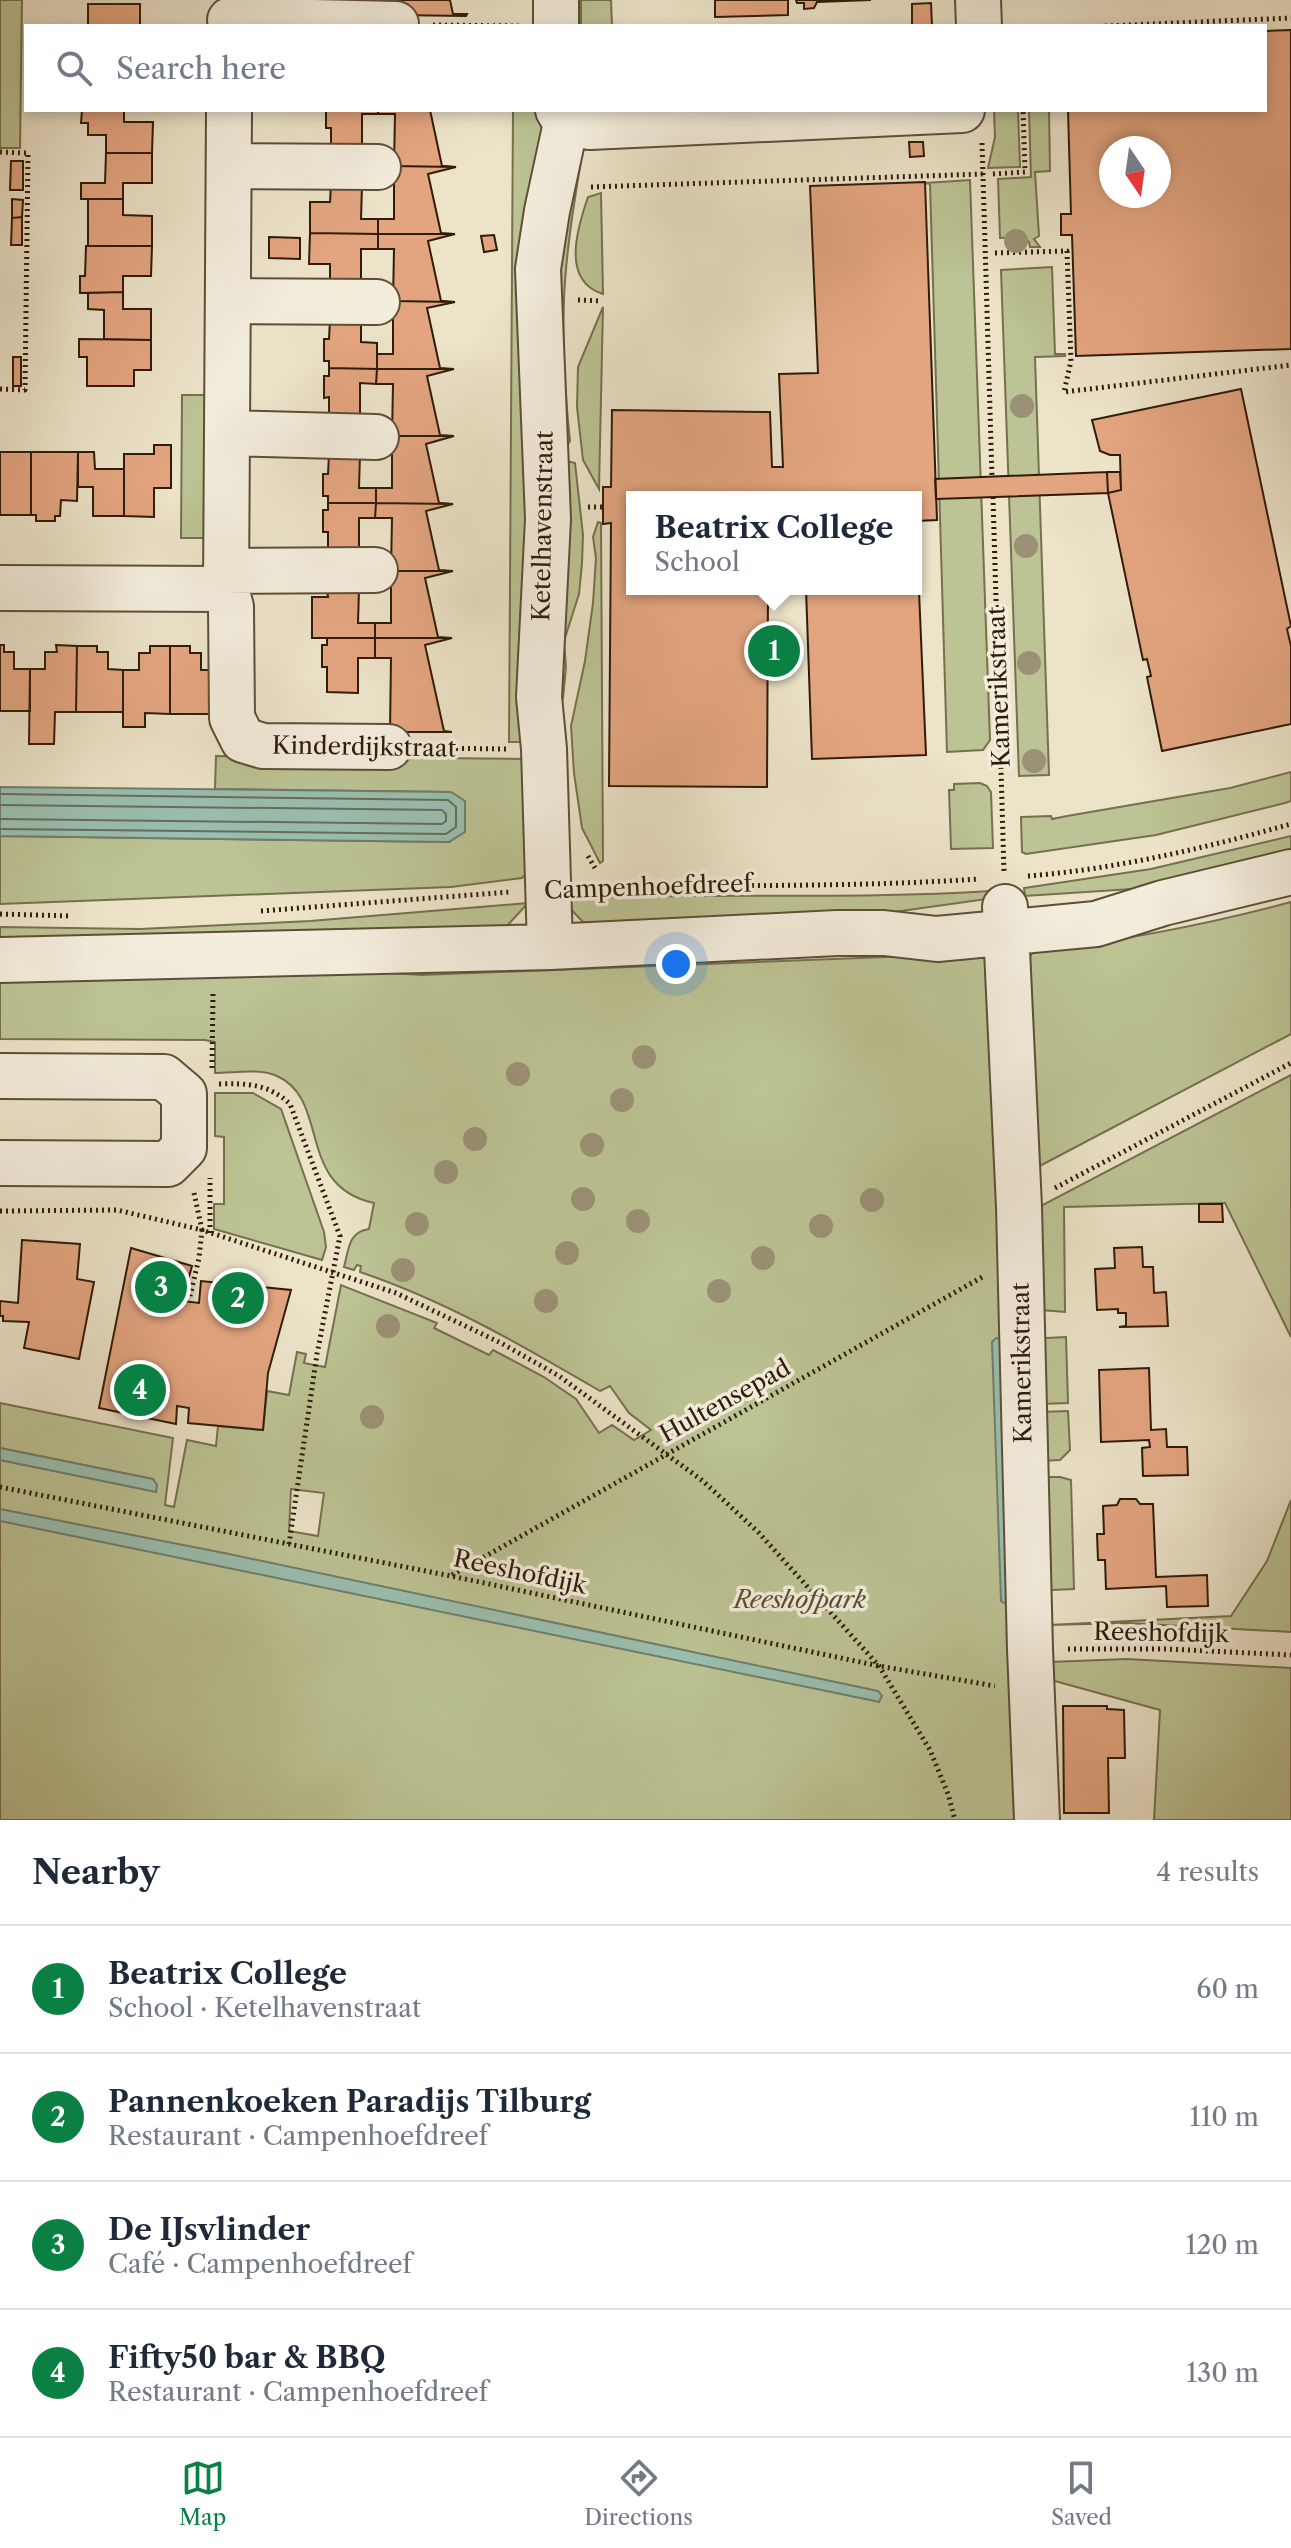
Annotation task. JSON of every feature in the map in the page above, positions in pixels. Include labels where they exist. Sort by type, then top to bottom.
[{"type":"street","points":[[556,0],[556,24]]},
{"type":"street","points":[[978,0],[979,24]]},
{"type":"street","points":[[230,15],[396,24]]},
{"type":"street","name":"Kinderdijkstraat","points":[[229,112],[226,580],[231,607],[232,718],[243,740],[263,746],[389,747]]},
{"type":"street","points":[[562,117],[590,127],[972,123]]},
{"type":"street","name":"Ketelhavenstraat","points":[[550,947],[539,682],[548,519],[538,269],[562,117]]},
{"type":"street","points":[[229,166],[378,167]]},
{"type":"street","points":[[228,301],[377,302]]},
{"type":"street","points":[[227,433],[376,437]]},
{"type":"street","points":[[0,588],[226,580],[375,570]]},
{"type":"street","points":[[0,960],[550,947],[884,933],[1005,895],[1163,903],[1291,872]]},
{"type":"street","name":"Kamerikstraat","points":[[1005,895],[1019,1207],[1037,1820]]},
{"type":"street","points":[[0,1076],[164,1077],[184,1094],[184,1148],[168,1164],[0,1163]]},
{"type":"path","points":[[1152,24],[1291,18]]},
{"type":"path","points":[[993,174],[1025,172],[1023,112]]},
{"type":"path","points":[[972,123],[983,174],[992,477]]},
{"type":"path","points":[[0,152],[28,153],[25,390],[0,389]]},
{"type":"path","points":[[582,187],[983,174]]},
{"type":"path","points":[[995,253],[1067,251],[1071,361],[1064,392],[1291,365]]},
{"type":"path","points":[[569,299],[602,301]]},
{"type":"path","name":"Kamerikstraat","points":[[993,497],[1005,895]]},
{"type":"path","points":[[588,507],[603,507]]},
{"type":"path","name":"Kinderdijkstraat","points":[[389,747],[544,749]]},
{"type":"path","name":"Campenhoefdreef","points":[[251,912],[548,889],[695,884],[928,883],[1005,895],[1291,824]]},
{"type":"path","points":[[0,914],[76,916]]},
{"type":"path","points":[[1019,1207],[1291,1063]]},
{"type":"path","points":[[212,1084],[250,1083],[277,1091],[290,1104],[340,1236],[289,1544]]},
{"type":"path","points":[[168,1164],[191,1181],[202,1230],[190,1296]]},
{"type":"path","points":[[0,1211],[117,1210],[202,1230],[396,1293],[501,1343],[559,1376],[703,1481],[759,1533],[879,1666],[930,1750],[955,1820]]},
{"type":"path","name":"Hultensepad","points":[[451,1576],[982,1277],[1020,1264]]},
{"type":"path","name":"Reeshofdijk","points":[[0,1487],[451,1576],[879,1666],[1031,1670],[1167,1649],[1291,1655]]},
{"type":"green space","points":[[0,0],[22,0],[20,148],[0,148]]},
{"type":"green space","points":[[581,0],[611,0],[612,24],[581,24]]},
{"type":"green space","points":[[513,112],[545,112],[524,742],[509,742]]},
{"type":"green space","points":[[994,112],[1018,112],[1020,167],[988,168],[995,137]]},
{"type":"green space","points":[[1029,112],[1049,112],[1050,171],[1035,172],[1039,236],[1034,239],[1040,247],[1030,247],[1023,237],[1000,238],[998,179],[1031,177]]},
{"type":"green space","points":[[571,148],[583,148],[564,300],[564,370],[570,441],[567,446],[551,322]]},
{"type":"green space","points":[[970,180],[990,740],[983,750],[947,752],[930,184],[925,183]]},
{"type":"green space","points":[[601,193],[603,294],[581,278],[576,253],[588,197]]},
{"type":"green space","points":[[1052,267],[1055,354],[1065,356],[1035,357],[1049,775],[1019,776],[1001,270]]},
{"type":"green space","points":[[603,307],[599,489],[583,460],[577,407],[578,367]]},
{"type":"green space","points":[[182,395],[208,395],[208,538],[181,538]]},
{"type":"green space","points":[[559,459],[575,463],[583,535],[579,594],[564,641],[566,667],[563,698],[551,736]]},
{"type":"green space","points":[[598,522],[601,523],[603,861],[600,863],[582,828],[571,726],[593,603],[596,558],[593,537]]},
{"type":"green space","points":[[216,756],[527,759],[537,864],[522,878],[451,887],[0,904],[0,836],[449,842],[464,827],[451,792],[215,789]]},
{"type":"green space","points":[[1291,772],[1291,801],[1285,803],[1156,835],[1026,854],[1022,852],[1021,817],[1051,816],[1052,819],[1230,788]]},
{"type":"green space","points":[[980,783],[991,792],[993,848],[951,849],[949,790],[954,790],[954,784]]},
{"type":"green space","points":[[1291,836],[1291,856],[1204,878],[1132,889],[1025,896],[1024,888],[1151,869]]},
{"type":"green space","points":[[991,891],[994,898],[844,919],[601,926],[583,922],[561,899],[884,895]]},
{"type":"green space","points":[[1291,902],[1291,1034],[1032,1170],[1027,963],[1033,951],[1163,931]]},
{"type":"green space","points":[[528,903],[505,928],[0,941],[0,927],[140,929],[310,921]]},
{"type":"green space","name":"Reeshofpark","points":[[991,953],[1028,1820],[0,1820],[0,1460],[156,1491],[152,1479],[0,1448],[0,1403],[173,1438],[165,1505],[174,1507],[187,1440],[216,1446],[218,1426],[263,1430],[267,1391],[289,1395],[297,1352],[306,1354],[304,1363],[325,1367],[341,1285],[437,1323],[434,1328],[489,1355],[493,1350],[544,1377],[576,1399],[599,1433],[612,1425],[634,1440],[651,1430],[629,1413],[610,1386],[600,1391],[513,1341],[423,1296],[360,1272],[361,1266],[357,1265],[354,1270],[344,1267],[353,1238],[369,1229],[374,1203],[349,1194],[333,1179],[323,1162],[304,1104],[293,1088],[277,1076],[255,1072],[215,1073],[215,1042],[205,1040],[0,1039],[0,977],[346,970],[421,975]],"holes":[[[291,1489],[324,1493],[318,1536],[289,1531]]]},
{"type":"green space","points":[[1291,1075],[1291,1337],[1225,1203],[1064,1207],[1065,1312],[1041,1310],[1033,1210]]},
{"type":"green space","points":[[215,1093],[253,1093],[281,1109],[324,1232],[326,1247],[322,1260],[214,1229],[214,1204],[224,1204],[224,1137],[215,1136]]},
{"type":"green space","points":[[1066,1337],[1068,1403],[1040,1404],[1038,1345],[1046,1338]]},
{"type":"green space","points":[[1068,1411],[1070,1450],[1060,1460],[1041,1461],[1040,1412]]},
{"type":"green space","points":[[1042,1477],[1071,1480],[1074,1589],[1051,1590],[1046,1585]]},
{"type":"green space","points":[[1291,1500],[1291,1632],[1126,1623],[1049,1625],[1231,1616],[1267,1561]]},
{"type":"green space","points":[[1127,1659],[1291,1668],[1291,1820],[1154,1820],[1160,1710],[1051,1680],[1050,1662]]},
{"type":"water","points":[[0,787],[451,792],[465,801],[465,832],[449,842],[0,836]]},
{"type":"water","points":[[996,1338],[1002,1339],[1011,1603],[1006,1604],[1001,1601],[992,1342]]},
{"type":"water","points":[[0,1448],[153,1479],[157,1485],[156,1492],[0,1460]]},
{"type":"water","points":[[0,1509],[229,1554],[878,1691],[882,1696],[879,1702],[0,1521]]},
{"type":"building","points":[[396,0],[450,0],[453,14],[467,14],[396,15]]},
{"type":"building","points":[[715,0],[788,0],[788,15],[715,17]]},
{"type":"building","points":[[796,0],[871,0],[817,2],[814,8],[804,9],[804,3],[797,3]]},
{"type":"building","points":[[931,3],[932,24],[912,24],[912,4]]},
{"type":"building","points":[[88,4],[140,4],[140,24],[88,24]]},
{"type":"building","points":[[1291,30],[1291,349],[1076,356],[1072,235],[1061,235],[1061,214],[1071,214],[1068,112],[1267,112],[1267,31]]},
{"type":"building","points":[[82,112],[124,112],[124,122],[153,122],[152,153],[106,153],[106,135],[88,135],[88,123],[81,123]]},
{"type":"building","points":[[326,112],[378,112],[362,114],[362,147],[331,147],[331,128],[326,128]]},
{"type":"building","points":[[430,112],[442,166],[456,167],[394,166],[395,114],[378,114]]},
{"type":"building","points":[[909,142],[923,142],[924,156],[910,157]]},
{"type":"building","points":[[106,153],[152,153],[152,183],[123,183],[123,199],[81,199],[81,183],[105,183]]},
{"type":"building","points":[[11,161],[23,161],[23,190],[10,190]]},
{"type":"building","points":[[394,166],[456,167],[428,174],[441,233],[455,234],[378,234],[378,219],[394,219]]},
{"type":"building","points":[[925,182],[937,520],[922,521],[922,491],[626,491],[626,595],[768,595],[767,787],[609,786],[611,523],[603,524],[603,487],[611,487],[612,410],[770,412],[772,467],[783,467],[779,374],[818,373],[810,186]]},
{"type":"building","points":[[331,185],[362,185],[361,219],[378,219],[378,234],[310,233],[310,202],[330,202]]},
{"type":"building","points":[[12,199],[23,200],[22,217],[12,218]]},
{"type":"building","points":[[88,199],[123,199],[123,215],[152,216],[152,246],[88,246]]},
{"type":"building","points":[[22,217],[22,245],[11,245],[12,218]]},
{"type":"building","points":[[310,233],[378,234],[378,249],[361,249],[361,282],[330,282],[330,264],[309,264]]},
{"type":"building","points":[[378,234],[455,234],[428,241],[441,301],[455,302],[393,301],[394,249],[378,249]]},
{"type":"building","points":[[494,235],[497,250],[484,252],[481,236]]},
{"type":"building","points":[[269,237],[300,238],[300,259],[269,258]]},
{"type":"building","points":[[86,246],[152,246],[151,276],[123,276],[123,292],[80,293],[80,276],[85,276]]},
{"type":"building","points":[[123,292],[123,309],[151,309],[151,340],[104,339],[104,310],[88,309],[88,293]]},
{"type":"building","points":[[393,301],[455,302],[427,308],[440,368],[454,369],[377,369],[377,354],[393,354]]},
{"type":"building","points":[[330,320],[361,320],[361,342],[377,343],[377,369],[329,368],[329,361],[324,361],[324,339],[329,339]]},
{"type":"building","points":[[79,339],[151,340],[151,370],[134,370],[134,386],[87,386],[87,357],[79,357]]},
{"type":"building","points":[[13,357],[21,357],[21,386],[13,386]]},
{"type":"building","points":[[329,368],[377,369],[376,384],[360,383],[360,417],[329,416],[329,397],[324,398],[324,376],[329,376]]},
{"type":"building","points":[[377,369],[454,369],[427,376],[440,435],[454,436],[392,436],[393,384],[376,384]]},
{"type":"building","points":[[1241,389],[1291,626],[1287,629],[1291,646],[1291,724],[1162,751],[1147,677],[1151,676],[1147,659],[1143,660],[1108,493],[1121,490],[1120,455],[1100,451],[1092,420]]},
{"type":"building","points":[[392,436],[454,436],[426,444],[439,503],[453,504],[376,503],[376,488],[392,488]]},
{"type":"building","points":[[154,445],[171,445],[171,488],[154,488],[154,517],[124,516],[124,454],[154,454]]},
{"type":"building","points":[[0,452],[31,452],[31,515],[0,515]]},
{"type":"building","points":[[31,452],[78,452],[77,501],[61,500],[60,516],[55,516],[55,521],[36,521],[36,515],[31,515]]},
{"type":"building","points":[[78,452],[94,452],[95,469],[124,469],[124,516],[93,516],[93,487],[78,487]]},
{"type":"building","points":[[329,454],[360,455],[359,488],[376,488],[376,503],[328,503],[328,496],[323,496],[323,474],[328,474]]},
{"type":"building","points":[[1107,472],[1108,493],[936,499],[935,479]]},
{"type":"building","points":[[1107,472],[1120,472],[1121,490],[1108,493]]},
{"type":"building","points":[[328,503],[376,503],[375,518],[359,518],[359,551],[328,551],[328,532],[323,532],[323,510],[328,510]]},
{"type":"building","points":[[376,503],[453,504],[426,511],[439,570],[453,571],[391,571],[392,518],[375,518]]},
{"type":"building","points":[[391,571],[453,571],[425,578],[438,637],[452,638],[375,638],[375,623],[391,623]]},
{"type":"building","points":[[359,589],[358,623],[375,623],[375,638],[312,638],[312,597],[328,597],[327,590]]},
{"type":"building","points":[[806,595],[919,595],[926,755],[812,759]]},
{"type":"building","points":[[327,638],[375,638],[375,658],[358,658],[358,693],[327,692],[327,667],[322,667],[322,645],[327,645]]},
{"type":"building","points":[[375,638],[452,638],[425,645],[444,731],[452,732],[390,732],[391,658],[375,658]]},
{"type":"building","points":[[0,645],[4,645],[4,652],[14,652],[14,669],[30,669],[30,711],[0,711]]},
{"type":"building","points":[[56,645],[77,646],[76,712],[55,712],[54,744],[29,744],[30,669],[45,669],[45,652],[57,652]]},
{"type":"building","points":[[77,646],[97,646],[97,652],[108,652],[108,669],[123,670],[123,712],[76,712]]},
{"type":"building","points":[[150,646],[170,646],[170,714],[145,713],[145,727],[123,727],[123,670],[139,670],[139,653],[150,653]]},
{"type":"building","points":[[170,646],[190,646],[190,653],[201,653],[201,670],[217,670],[216,714],[170,714]]},
{"type":"building","points":[[1199,1204],[1222,1204],[1223,1222],[1199,1222]]},
{"type":"building","points":[[22,1240],[80,1244],[77,1279],[94,1282],[79,1359],[24,1348],[29,1322],[3,1321],[3,1316],[0,1316],[0,1301],[18,1303]]},
{"type":"building","points":[[1142,1247],[1143,1267],[1153,1267],[1154,1293],[1166,1292],[1168,1326],[1119,1327],[1126,1326],[1126,1313],[1118,1313],[1118,1309],[1097,1310],[1095,1269],[1115,1268],[1114,1248]]},
{"type":"building","points":[[131,1248],[192,1266],[182,1301],[199,1303],[201,1281],[291,1290],[268,1373],[263,1430],[188,1423],[189,1408],[177,1406],[176,1424],[99,1408]]},
{"type":"building","points":[[1149,1368],[1151,1430],[1166,1429],[1167,1447],[1187,1447],[1188,1475],[1143,1476],[1142,1448],[1150,1447],[1149,1440],[1101,1442],[1099,1370]]},
{"type":"building","points":[[1120,1499],[1153,1504],[1156,1577],[1207,1575],[1208,1606],[1167,1607],[1166,1586],[1106,1589],[1105,1560],[1098,1560],[1097,1534],[1104,1534],[1103,1506],[1117,1505]]},
{"type":"building","points":[[1063,1706],[1107,1706],[1107,1709],[1124,1710],[1125,1758],[1108,1758],[1109,1813],[1064,1813]]},
{"type":"place","name":"Beatrix College","points":[[774,651]]},
{"type":"place","name":"De IJsvlinder","points":[[161,1287]]},
{"type":"place","name":"Pannenkoeken Paradijs Tilburg","points":[[238,1298]]},
{"type":"place","name":"Fifty50 bar & BBQ","points":[[140,1390]]}]
